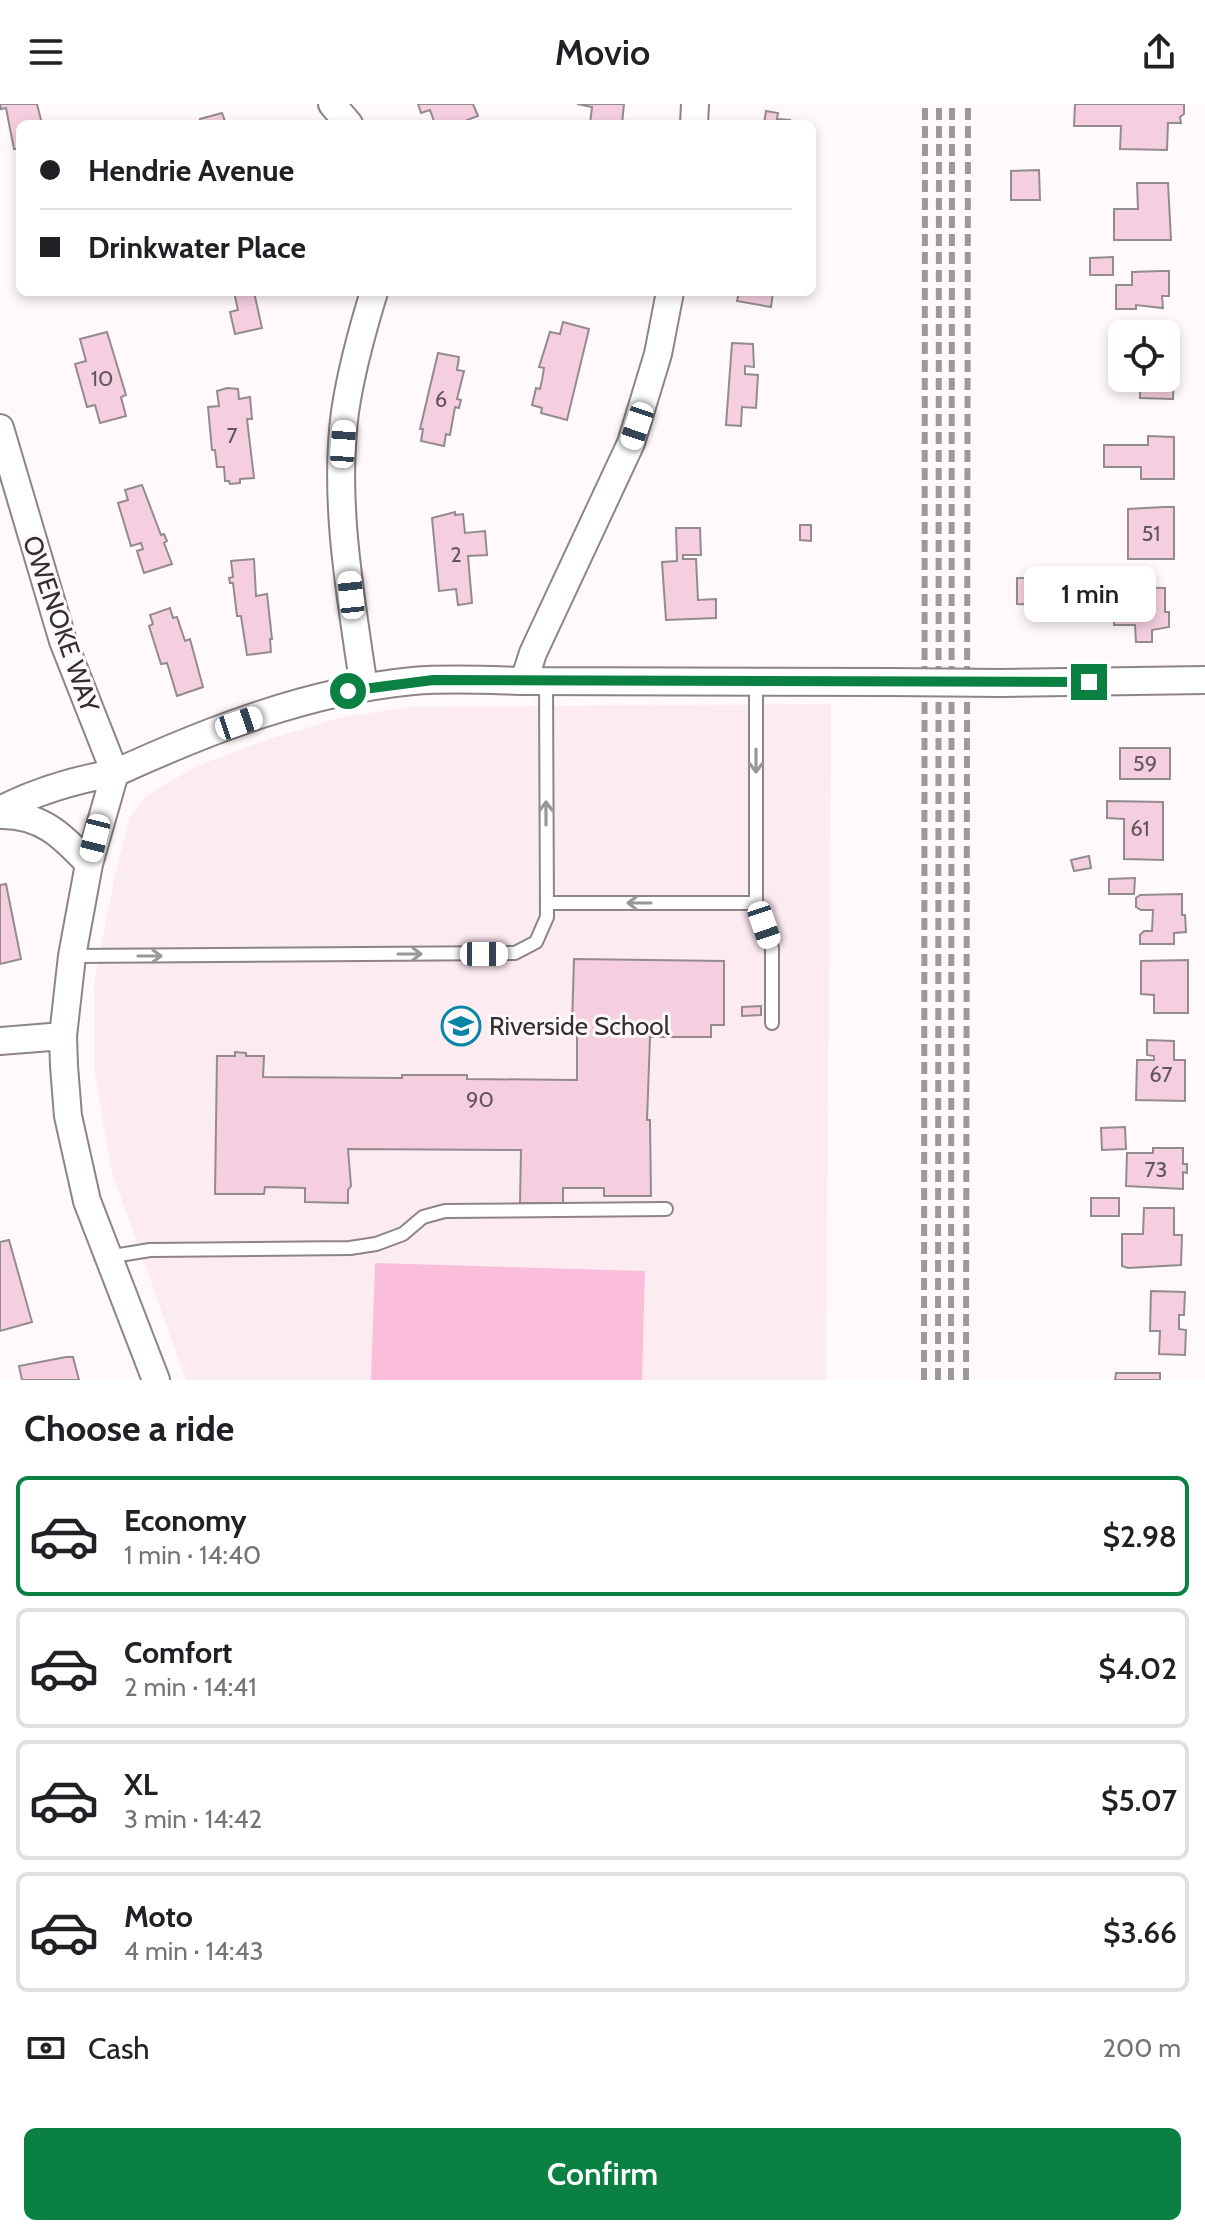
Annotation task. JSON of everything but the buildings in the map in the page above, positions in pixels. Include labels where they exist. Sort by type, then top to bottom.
[{"type":"street","points":[[332,104],[346,120]]},
{"type":"street","points":[[364,688],[348,570],[342,485],[350,382],[373,296]]},
{"type":"street","points":[[535,681],[533,653],[631,443],[658,354],[669,296]]},
{"type":"street","name":"OWENOKE WAY","points":[[0,428],[63,641],[115,773]]},
{"type":"street","points":[[0,812],[29,795],[76,779],[115,773],[174,746],[331,694],[433,680],[756,683],[1205,680]]},
{"type":"street","points":[[115,773],[89,864],[72,956],[63,1036],[64,1077],[71,1130],[87,1201],[156,1380]]},
{"type":"street","points":[[0,812],[31,818],[47,825],[63,836],[89,864]]},
{"type":"street","points":[[0,1041],[63,1036]]},
{"type":"lane","points":[[72,956],[515,953],[536,942],[547,917],[547,903],[535,681]]},
{"type":"lane","points":[[756,683],[756,903],[772,948],[772,1023]]},
{"type":"lane","points":[[547,903],[756,903]]},
{"type":"lane","points":[[107,1257],[150,1250],[350,1248],[376,1244],[403,1234],[423,1217],[445,1211],[666,1209]]},
{"type":"shaded area","name":"Riverside School","points":[[831,704],[826,1380],[186,1380],[111,1169],[94,1067],[94,984],[115,876],[130,817],[147,795],[197,766],[266,740],[340,718],[407,707]]},
{"type":"shaded area","points":[[375,1263],[645,1271],[642,1380],[371,1380]]},
{"type":"railway","points":[[924,1380],[925,104]]},
{"type":"railway","points":[[938,1380],[939,104]]},
{"type":"railway","points":[[951,1380],[952,104]]},
{"type":"railway","points":[[966,1380],[968,104]]},
{"type":"place","name":"Riverside School","points":[[461,1026]]},
{"type":"route","points":[[348,691],[433,680],[1089,682]]}]
